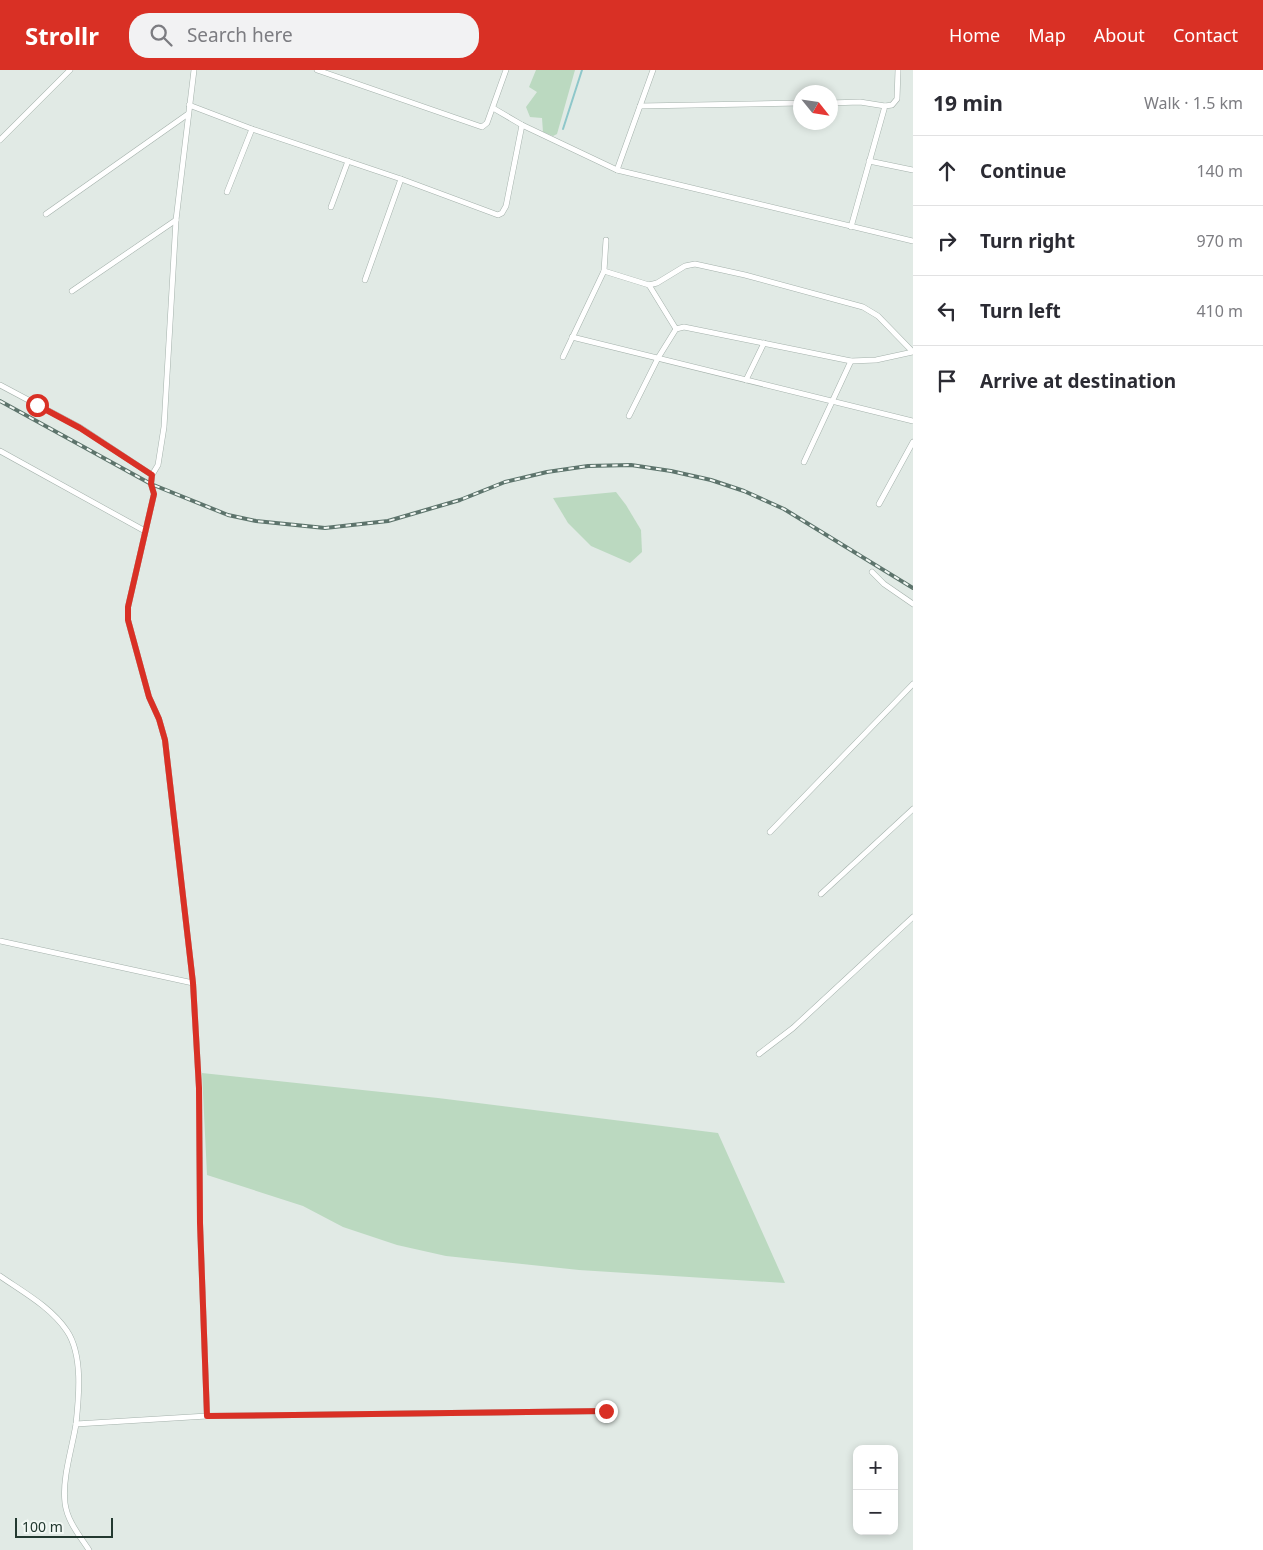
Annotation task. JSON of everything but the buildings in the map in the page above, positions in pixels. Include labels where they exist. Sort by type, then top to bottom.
[{"type":"street","points":[[0,140],[70,70]]},
{"type":"street","points":[[194,70],[176,220],[164,427],[158,465],[152,475],[151,484],[154,494],[128,607],[128,620],[146,689],[159,719],[165,740],[193,983],[199,1088],[200,1223],[207,1416]]},
{"type":"street","points":[[317,70],[482,127],[486,125],[506,70]]},
{"type":"street","points":[[617,170],[653,70]]},
{"type":"street","points":[[838,103],[860,102],[885,106],[892,105],[897,99],[898,70]]},
{"type":"street","points":[[640,106],[793,104]]},
{"type":"street","points":[[189,105],[252,129],[402,179],[493,214],[502,213],[506,206],[522,125]]},
{"type":"street","points":[[851,227],[885,106]]},
{"type":"street","points":[[493,108],[522,125],[617,170],[913,241]]},
{"type":"street","points":[[46,214],[188,114]]},
{"type":"street","points":[[227,192],[252,129]]},
{"type":"street","points":[[331,206],[348,161]]},
{"type":"street","points":[[869,161],[913,170]]},
{"type":"street","points":[[365,280],[402,179]]},
{"type":"street","points":[[72,291],[176,220]]},
{"type":"street","points":[[563,357],[604,271],[606,240]]},
{"type":"street","points":[[604,271],[649,285],[657,283],[685,266],[695,264],[745,275],[862,307],[878,316],[912,351]]},
{"type":"street","points":[[649,285],[676,330]]},
{"type":"street","points":[[629,416],[658,358],[676,330],[688,327],[851,361],[876,360],[912,351]]},
{"type":"street","points":[[572,337],[913,420]]},
{"type":"street","points":[[746,380],[764,343]]},
{"type":"street","points":[[804,462],[851,361]]},
{"type":"street","points":[[0,385],[80,428],[152,475]]},
{"type":"street","points":[[880,504],[913,442]]},
{"type":"street","points":[[0,451],[145,531]]},
{"type":"street","points":[[872,572],[884,584],[913,604]]},
{"type":"street","points":[[770,832],[913,684]]},
{"type":"street","points":[[821,894],[913,809]]},
{"type":"street","points":[[760,1054],[793,1028],[913,917]]},
{"type":"street","points":[[0,941],[193,983]]},
{"type":"street","points":[[0,1276],[50,1311],[66,1329],[76,1349],[79,1368],[76,1424],[67,1468],[65,1503],[73,1526],[89,1550]]},
{"type":"street","points":[[76,1424],[207,1416],[606,1411]]},
{"type":"green space","points":[[536,70],[575,70],[557,134],[553,136],[543,132],[542,118],[530,117],[526,107],[537,92],[529,87]]},
{"type":"green space","points":[[616,492],[641,530],[642,552],[630,563],[591,546],[568,523],[553,498]]},
{"type":"green space","points":[[202,1073],[438,1098],[718,1133],[785,1283],[579,1270],[446,1256],[397,1245],[343,1227],[303,1206],[207,1175]]},
{"type":"waterway","points":[[563,129],[582,70]]},
{"type":"railway","points":[[0,401],[151,484],[228,515],[256,521],[325,528],[388,521],[460,500],[505,482],[547,472],[588,466],[631,465],[711,480],[744,491],[784,509],[913,588]]},
{"type":"route","points":[[37,405],[80,428],[152,475],[151,484],[154,494],[128,607],[128,620],[141,672],[165,740],[193,983],[199,1088],[200,1223],[207,1416],[606,1411]]}]
